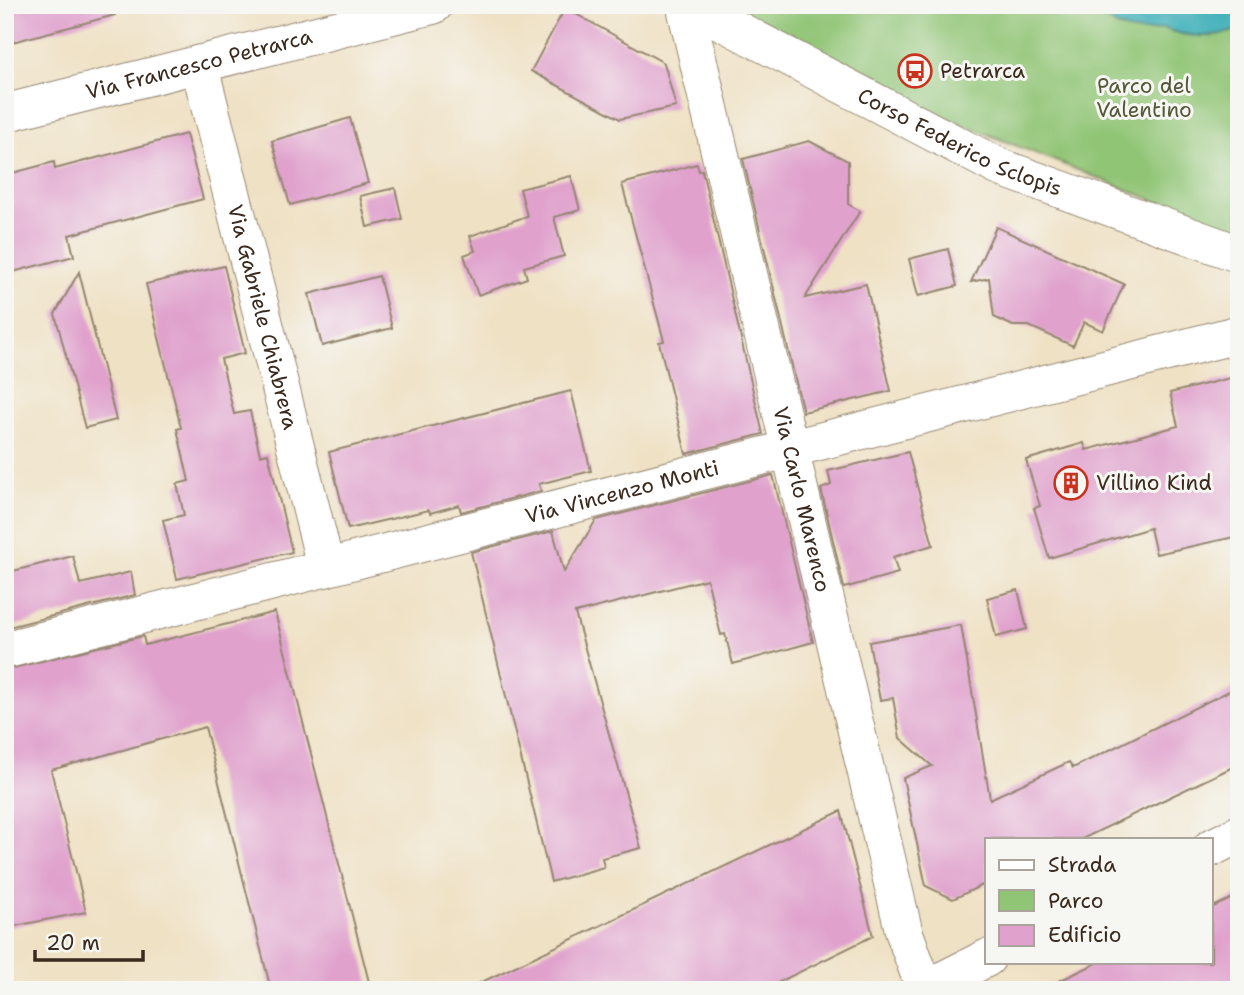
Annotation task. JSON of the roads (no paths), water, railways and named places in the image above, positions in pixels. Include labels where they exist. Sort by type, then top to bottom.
[{"type":"street","name":"Via Francesco Petrarca","points":[[5,113],[434,5]]},
{"type":"street","name":"Corso Federico Sclopis","points":[[688,5],[999,167],[1239,254]]},
{"type":"street","name":"Via Carlo Marenco","points":[[688,5],[904,932],[924,990]]},
{"type":"street","name":"Via Gabriele Chiabrera","points":[[199,64],[326,568]]},
{"type":"street","name":"Via Vincenzo Monti","points":[[5,650],[1239,334]]},
{"type":"street","points":[[1212,848],[1239,834]]},
{"type":"street","points":[[924,990],[985,959]]},
{"type":"water","points":[[1090,5],[1239,5],[1239,29],[1201,36],[1163,28],[1133,31],[1115,25]]},
{"type":"place","name":"Petrarca","points":[[915,71]]},
{"type":"place","name":"Villino Kind","points":[[1071,483]]},
{"type":"park label","name":"Parco del Valentino","points":[[1144,98]]}]
